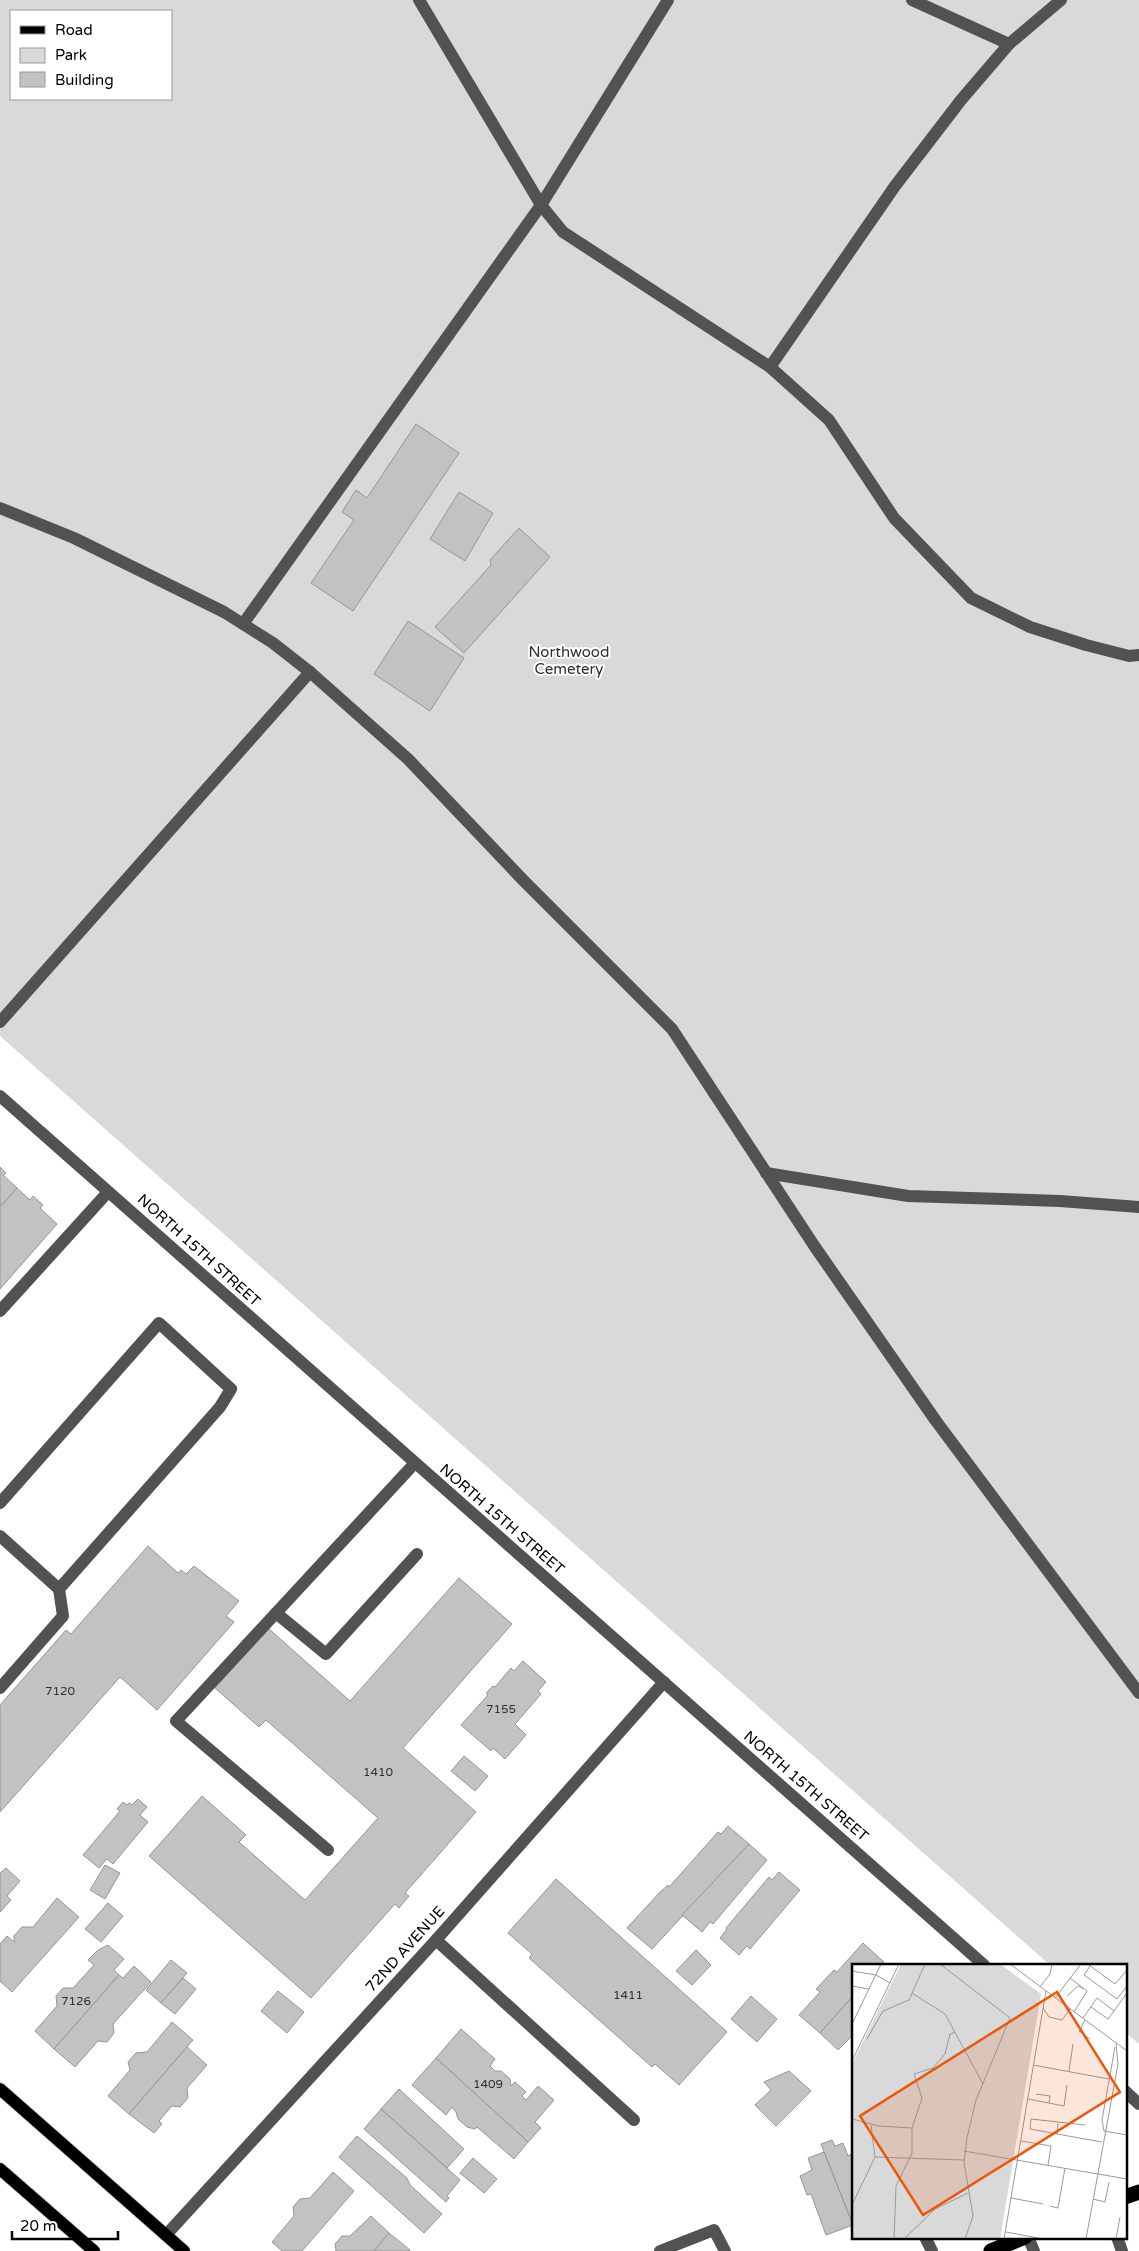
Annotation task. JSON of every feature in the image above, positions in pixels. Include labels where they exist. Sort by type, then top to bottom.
[{"type":"highway","points":[[1126,2197],[1139,2192]]},
{"type":"highway","points":[[991,2251],[1024,2238]]},
{"type":"main road","points":[[0,2088],[184,2251]]},
{"type":"main road","points":[[0,2169],[94,2251]]},
{"type":"street","points":[[419,0],[541,205],[563,232],[770,367],[828,420],[894,518],[971,598],[1030,627],[1086,645],[1129,656],[1139,655]]},
{"type":"street","points":[[243,624],[541,205],[668,0]]},
{"type":"street","points":[[912,0],[1010,44]]},
{"type":"street","points":[[770,367],[895,186],[961,100],[1010,44],[1061,0]]},
{"type":"street","points":[[0,508],[74,538],[224,612],[273,642],[310,672],[408,759],[523,880],[672,1029],[766,1173],[936,1421],[1139,1693]]},
{"type":"street","points":[[0,1022],[310,672]]},
{"type":"street","name":"NORTH 15TH STREET","points":[[0,1096],[414,1464],[983,1964]]},
{"type":"street","points":[[766,1173],[908,1196],[1060,1201],[1139,1207]]},
{"type":"street","points":[[0,1311],[108,1192]]},
{"type":"street","points":[[0,1503],[159,1323],[232,1389],[220,1408],[59,1589]]},
{"type":"street","points":[[328,1850],[176,1721],[414,1464]]},
{"type":"street","points":[[0,1536],[59,1589],[63,1616],[0,1688]]},
{"type":"street","points":[[276,1613],[326,1654],[417,1554]]},
{"type":"street","name":"72ND AVENUE","points":[[166,2235],[436,1940],[664,1682]]},
{"type":"street","points":[[436,1940],[634,2120]]},
{"type":"street","points":[[1126,2092],[1139,2104]]},
{"type":"street","points":[[660,2251],[714,2230],[725,2251]]},
{"type":"street","points":[[926,2238],[932,2251]]},
{"type":"street","points":[[1028,2238],[1034,2251]]},
{"type":"street","points":[[1117,2238],[1122,2251]]},
{"type":"green space","name":"Northwood Cemetery","points":[[0,0],[1139,0],[1139,2044],[1126,2033],[1126,1964],[1049,1964],[0,1036]]},
{"type":"building","points":[[416,424],[459,453],[353,611],[311,583],[354,520],[342,512],[356,490],[367,498]]},
{"type":"building","points":[[459,492],[493,513],[465,561],[430,539]]},
{"type":"building","points":[[519,528],[550,557],[464,653],[435,627],[491,565],[490,560]]},
{"type":"building","points":[[408,621],[464,658],[430,711],[374,674]]},
{"type":"building","points":[[0,1167],[6,1173],[3,1175],[17,1188],[0,1207]]},
{"type":"building","points":[[17,1188],[30,1200],[33,1196],[43,1205],[40,1208],[57,1224],[0,1289],[0,1207]]},
{"type":"building","points":[[148,1546],[178,1573],[181,1570],[186,1574],[194,1566],[239,1601],[226,1616],[234,1622],[157,1710],[120,1677],[0,1812],[0,1705],[66,1630],[71,1634]]},
{"type":"building","points":[[459,1578],[512,1624],[403,1748],[476,1812],[405,1893],[409,1896],[399,1908],[395,1904],[311,1998],[149,1856],[202,1796],[246,1835],[239,1842],[305,1900],[378,1818],[266,1720],[259,1727],[215,1688],[268,1628],[350,1701]]},
{"type":"building","points":[[523,1661],[546,1682],[538,1691],[541,1694],[515,1724],[526,1735],[505,1759],[493,1748],[491,1751],[461,1725],[488,1695],[486,1693],[493,1686],[495,1687],[511,1668],[514,1671]]},
{"type":"building","points":[[464,1756],[488,1776],[475,1791],[451,1771]]},
{"type":"building","points":[[138,1799],[147,1807],[140,1815],[148,1822],[113,1864],[107,1859],[99,1868],[83,1855],[120,1811],[117,1809],[123,1802],[127,1805],[129,1803],[132,1805]]},
{"type":"building","points":[[728,1826],[749,1844],[652,1949],[627,1928],[660,1892],[668,1885],[669,1887],[718,1832],[721,1834]]},
{"type":"building","points":[[749,1844],[767,1860],[713,1924],[710,1922],[702,1932],[682,1915]]},
{"type":"building","points":[[105,1865],[120,1873],[105,1899],[90,1890]]},
{"type":"building","points":[[6,1868],[20,1881],[7,1896],[11,1900],[0,1912],[0,1873]]},
{"type":"building","points":[[779,1872],[800,1890],[750,1949],[747,1946],[739,1955],[720,1938],[726,1928],[769,1877],[772,1880]]},
{"type":"building","points":[[556,1879],[727,2032],[679,2085],[655,2064],[652,2067],[529,1958],[532,1954],[508,1933]]},
{"type":"building","points":[[57,1898],[79,1917],[12,1992],[0,1981],[0,1944],[7,1936],[14,1942],[14,1936],[22,1927],[33,1927]]},
{"type":"building","points":[[108,1903],[123,1916],[101,1942],[85,1929]]},
{"type":"building","points":[[863,1943],[884,1962],[882,1964],[852,1964],[852,1997],[820,2033],[799,2015],[820,1992],[816,1989],[834,1970],[837,1972]]},
{"type":"building","points":[[108,1945],[124,1959],[114,1970],[119,1975],[54,2049],[35,2031],[57,2006],[56,1996],[63,1988],[73,1988],[94,1965],[88,1960],[98,1950]]},
{"type":"building","points":[[696,1950],[711,1965],[692,1985],[676,1971]]},
{"type":"building","points":[[171,1960],[187,1973],[161,2003],[146,1990]]},
{"type":"building","points":[[134,1966],[151,1982],[113,2024],[114,2033],[107,2042],[98,2041],[75,2067],[54,2049],[119,1975],[123,1978]]},
{"type":"building","points":[[183,1978],[196,1989],[175,2014],[161,2003]]},
{"type":"building","points":[[278,1991],[304,2012],[287,2033],[261,2011]]},
{"type":"building","points":[[751,1996],[777,2019],[757,2042],[731,2019]]},
{"type":"building","points":[[852,1997],[852,2036],[838,2050],[820,2033]]},
{"type":"building","points":[[172,2022],[193,2040],[129,2114],[108,2096],[130,2070],[128,2062],[136,2053],[147,2052]]},
{"type":"building","points":[[461,2029],[495,2059],[490,2066],[495,2071],[501,2071],[510,2079],[511,2086],[515,2082],[526,2092],[522,2096],[526,2100],[538,2086],[554,2100],[535,2122],[541,2128],[528,2142],[436,2058]]},
{"type":"building","points":[[187,2047],[207,2065],[187,2088],[188,2098],[180,2107],[172,2106],[159,2121],[162,2124],[154,2133],[129,2114]]},
{"type":"building","points":[[436,2058],[528,2142],[514,2159],[477,2127],[475,2129],[467,2127],[458,2119],[452,2107],[446,2115],[412,2085]]},
{"type":"building","points":[[789,2071],[811,2091],[776,2126],[755,2105],[771,2090],[764,2082]]},
{"type":"building","points":[[399,2089],[464,2149],[447,2168],[381,2109]]},
{"type":"building","points":[[381,2109],[460,2180],[447,2196],[449,2198],[446,2202],[364,2129]]},
{"type":"building","points":[[357,2136],[407,2178],[410,2185],[442,2214],[424,2233],[339,2157]]},
{"type":"building","points":[[832,2140],[835,2146],[843,2143],[848,2156],[851,2154],[852,2156],[852,2222],[821,2144]]},
{"type":"building","points":[[824,2152],[852,2225],[826,2235],[811,2194],[807,2195],[800,2176],[812,2170],[808,2158]]},
{"type":"building","points":[[473,2158],[497,2179],[484,2193],[460,2173]]},
{"type":"building","points":[[333,2172],[354,2191],[302,2251],[282,2251],[272,2242],[294,2216],[293,2207],[300,2199],[310,2198]]},
{"type":"building","points":[[371,2216],[389,2233],[374,2251],[336,2251],[335,2244],[342,2236],[350,2236]]},
{"type":"building","points":[[389,2233],[410,2250],[374,2251]]}]
